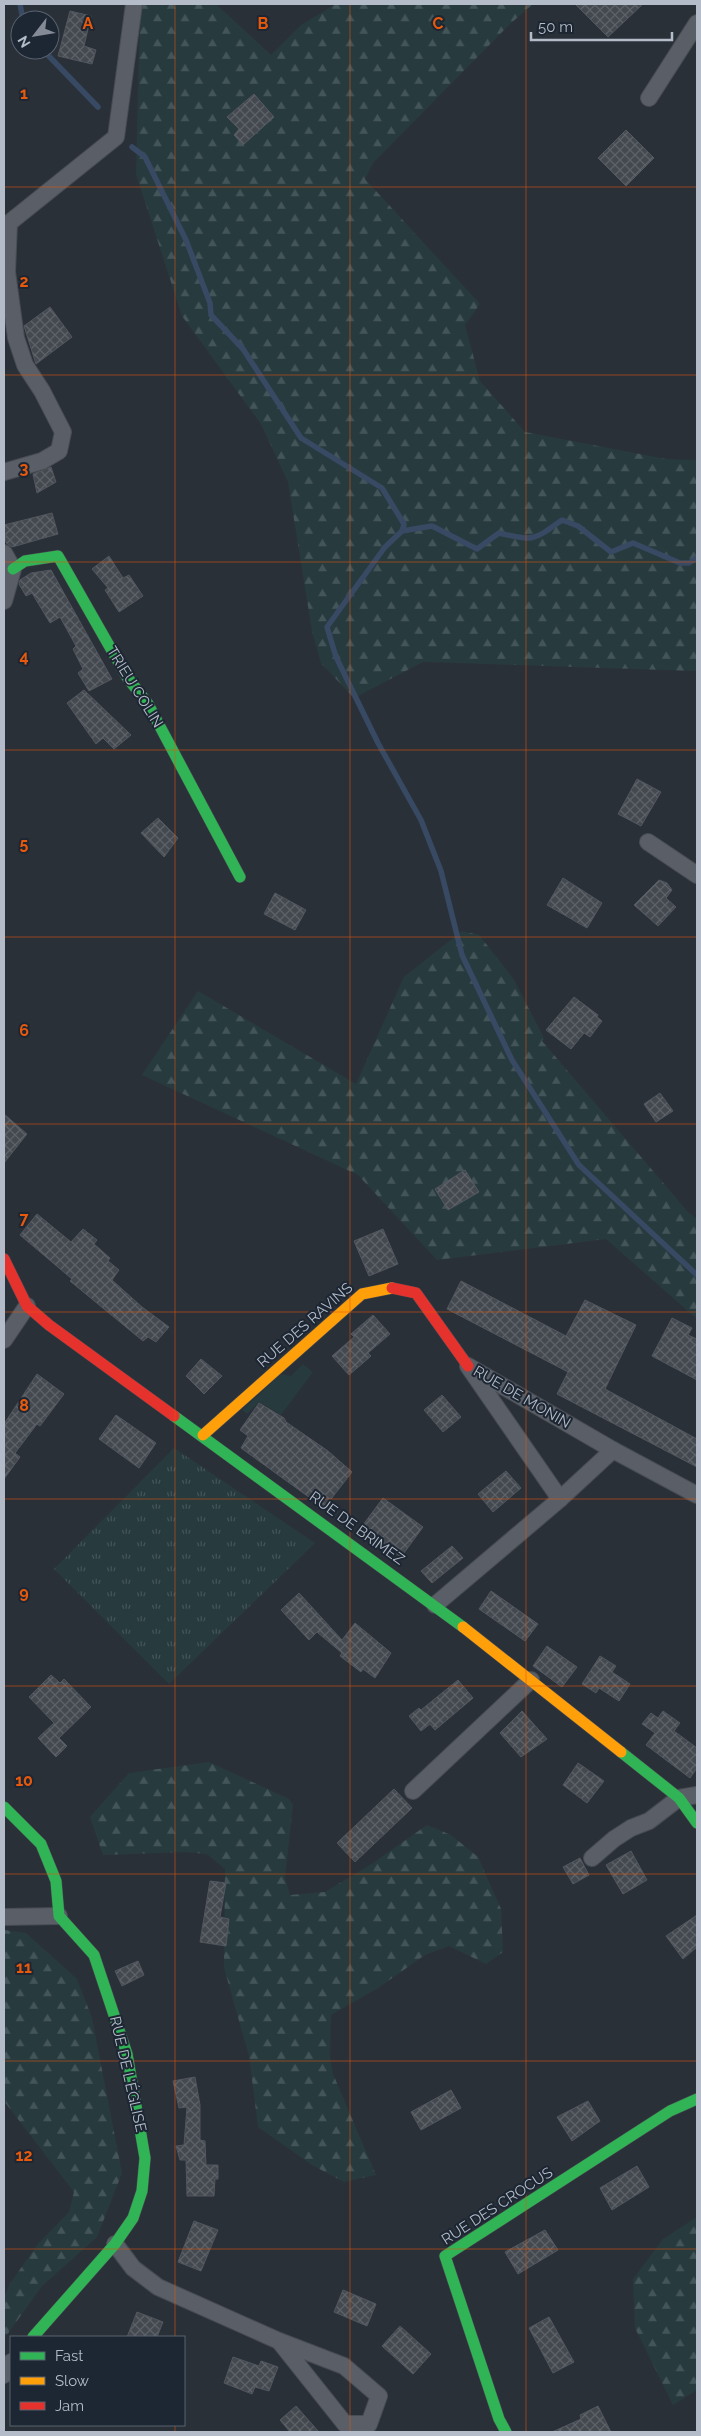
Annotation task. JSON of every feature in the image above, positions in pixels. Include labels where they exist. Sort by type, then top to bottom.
[{"type":"street","points":[[4,472],[42,461],[59,451],[63,432],[42,391],[25,365],[16,338],[7,272],[6,220],[116,137],[134,4]]},
{"type":"street","points":[[649,98],[697,23]]},
{"type":"street","points":[[4,553],[13,569],[4,601]]},
{"type":"street","name":"TRIEU COLIN","points":[[13,569],[25,561],[58,556],[128,677],[148,704],[240,877]]},
{"type":"street","points":[[648,842],[697,875]]},
{"type":"street","name":"RUE DE BRIMEZ","points":[[4,1259],[27,1306],[50,1325],[435,1604],[679,1798],[697,1824]]},
{"type":"street","name":"RUE DES RAVINS","points":[[203,1435],[362,1294],[384,1286],[403,1288],[416,1294],[468,1366]]},
{"type":"street","points":[[4,1340],[27,1306]]},
{"type":"street","name":"RUE DE MONIN","points":[[468,1366],[613,1450],[697,1495]]},
{"type":"street","name":"RUE DE MONIN","points":[[468,1366],[560,1499]]},
{"type":"street","points":[[435,1604],[560,1499],[613,1450]]},
{"type":"street","points":[[413,1791],[531,1680]]},
{"type":"street","points":[[592,1858],[614,1839],[631,1828],[649,1822],[679,1798],[697,1795]]},
{"type":"street","points":[[4,1807],[41,1844],[56,1881],[59,1916],[4,1917]]},
{"type":"street","name":"RUE DE L'ÉGLISE","points":[[34,2336],[115,2244],[133,2218],[142,2191],[145,2158],[140,2123],[122,2038],[94,1956],[59,1916]]},
{"type":"street","name":"RUE DES CROCUS","points":[[506,2432],[498,2419],[446,2256],[670,2111],[697,2099]]},
{"type":"street","points":[[115,2244],[133,2268],[158,2287],[279,2341],[344,2366],[379,2396],[369,2424],[345,2424],[279,2341]]},
{"type":"green space","points":[[142,4],[216,4],[271,55],[301,25],[336,4],[533,4],[510,24],[373,163],[365,179],[480,304],[465,325],[480,381],[525,432],[666,459],[697,460],[697,671],[423,662],[354,698],[321,663],[312,631],[288,482],[261,424],[182,316],[136,174],[140,15]]},
{"type":"green space","points":[[462,931],[479,935],[513,978],[544,1038],[542,1041],[688,1212],[697,1219],[697,1319],[606,1239],[437,1260],[358,1175],[142,1075],[198,991],[356,1084],[404,977]]},
{"type":"green space","points":[[303,1364],[313,1372],[281,1415],[259,1402],[247,1414],[242,1410],[281,1374],[291,1376]]},
{"type":"green space","points":[[174,1448],[315,1543],[169,1684],[54,1569]]},
{"type":"green space","points":[[209,1762],[289,1799],[293,1805],[285,1877],[290,1895],[325,1892],[373,1863],[427,1825],[451,1835],[478,1857],[501,1909],[503,1952],[486,1964],[449,1946],[425,1955],[378,1988],[331,2015],[330,2058],[333,2074],[376,2175],[344,2182],[312,2165],[258,2127],[249,2056],[224,1968],[225,1869],[207,1854],[185,1852],[103,1855],[90,1817],[129,1773]]},
{"type":"green space","points":[[4,1930],[26,1933],[77,1979],[92,2018],[122,2173],[97,2237],[42,2286],[4,2339],[4,2298],[9,2285],[38,2244],[69,2212],[74,2192],[4,2101]]},
{"type":"green space","points":[[697,2217],[697,2390],[673,2405],[635,2328],[633,2279],[663,2239]]},
{"type":"building","points":[[575,4],[643,4],[608,37]]},
{"type":"building","points":[[70,11],[91,16],[84,46],[96,50],[92,64],[60,56],[60,48]]},
{"type":"building","points":[[254,94],[274,117],[243,145],[234,135],[239,129],[227,117]]},
{"type":"building","points":[[626,130],[654,158],[626,186],[598,158]]},
{"type":"building","points":[[50,307],[72,337],[36,364],[24,326]]},
{"type":"building","points":[[51,467],[56,482],[37,493],[33,474]]},
{"type":"building","points":[[52,513],[58,534],[12,547],[6,543],[4,525]]},
{"type":"building","points":[[109,556],[123,578],[129,575],[143,596],[119,612],[105,590],[108,588],[92,569]]},
{"type":"building","points":[[51,570],[112,679],[89,691],[78,673],[83,669],[73,649],[76,646],[60,617],[50,623],[32,593],[26,596],[19,584],[20,580],[31,573]]},
{"type":"building","points":[[84,690],[131,735],[114,749],[103,738],[96,744],[67,703]]},
{"type":"building","points":[[637,779],[661,792],[641,826],[618,814]]},
{"type":"building","points":[[158,818],[178,838],[164,857],[141,833]]},
{"type":"building","points":[[563,878],[602,903],[587,928],[547,905]]},
{"type":"building","points":[[659,880],[667,883],[672,890],[666,898],[676,907],[658,926],[634,905]]},
{"type":"building","points":[[275,893],[306,910],[295,930],[264,914]]},
{"type":"building","points":[[574,997],[598,1015],[597,1017],[602,1021],[590,1037],[584,1033],[571,1049],[546,1030]]},
{"type":"building","points":[[660,1093],[673,1111],[656,1122],[644,1104]]},
{"type":"building","points":[[4,1114],[27,1134],[4,1163]]},
{"type":"building","points":[[465,1170],[479,1192],[448,1210],[435,1189]]},
{"type":"building","points":[[37,1214],[71,1242],[83,1229],[97,1240],[94,1244],[110,1258],[108,1261],[119,1270],[112,1280],[142,1307],[169,1327],[156,1342],[148,1337],[143,1341],[70,1281],[72,1279],[20,1235]]},
{"type":"building","points":[[383,1229],[398,1264],[369,1276],[354,1241]]},
{"type":"building","points":[[461,1281],[566,1336],[585,1300],[636,1325],[605,1389],[697,1439],[697,1467],[557,1394],[568,1372],[447,1309]]},
{"type":"building","points":[[373,1315],[390,1334],[368,1353],[371,1356],[349,1375],[332,1356],[354,1337],[351,1334]]},
{"type":"building","points":[[672,1318],[692,1328],[688,1335],[697,1339],[697,1380],[652,1356]]},
{"type":"building","points":[[201,1359],[222,1376],[204,1394],[186,1376]]},
{"type":"building","points":[[37,1374],[64,1394],[40,1426],[37,1424],[15,1453],[20,1457],[4,1479],[4,1424]]},
{"type":"building","points":[[442,1395],[461,1417],[443,1432],[424,1410]]},
{"type":"building","points":[[259,1403],[284,1418],[286,1422],[328,1451],[352,1472],[324,1508],[241,1448],[248,1436],[240,1430]]},
{"type":"building","points":[[116,1415],[156,1443],[139,1468],[99,1439]]},
{"type":"building","points":[[506,1471],[521,1488],[493,1512],[478,1494]]},
{"type":"building","points":[[383,1498],[423,1527],[401,1557],[360,1529]]},
{"type":"building","points":[[452,1546],[463,1558],[432,1583],[421,1571]]},
{"type":"building","points":[[491,1591],[538,1624],[525,1641],[479,1609]]},
{"type":"building","points":[[299,1593],[342,1640],[355,1623],[391,1653],[375,1678],[363,1669],[361,1672],[340,1656],[342,1653],[317,1632],[309,1640],[281,1610]]},
{"type":"building","points":[[547,1646],[577,1667],[562,1687],[533,1666]]},
{"type":"building","points":[[600,1656],[616,1666],[612,1672],[630,1684],[619,1701],[599,1688],[596,1693],[582,1684]]},
{"type":"building","points":[[51,1675],[60,1683],[64,1679],[91,1707],[59,1738],[67,1746],[56,1757],[38,1738],[54,1723],[29,1697]]},
{"type":"building","points":[[458,1680],[473,1698],[435,1730],[430,1724],[421,1731],[409,1716],[419,1708],[421,1710]]},
{"type":"building","points":[[522,1711],[547,1739],[521,1757],[500,1733]]},
{"type":"building","points":[[663,1711],[680,1723],[674,1731],[697,1748],[697,1768],[690,1778],[646,1745],[655,1733],[642,1724],[651,1713],[658,1718]]},
{"type":"building","points":[[578,1763],[604,1781],[587,1803],[563,1785]]},
{"type":"building","points":[[394,1789],[412,1808],[355,1862],[337,1843]]},
{"type":"building","points":[[631,1851],[647,1880],[623,1894],[606,1865]]},
{"type":"building","points":[[580,1858],[589,1875],[573,1884],[563,1867]]},
{"type":"building","points":[[210,1881],[226,1883],[220,1917],[229,1919],[226,1946],[200,1942]]},
{"type":"building","points":[[697,1915],[697,1947],[683,1959],[666,1936]]},
{"type":"building","points":[[138,1961],[144,1975],[122,1986],[115,1971]]},
{"type":"building","points":[[195,2077],[200,2105],[200,2140],[205,2141],[206,2165],[218,2165],[218,2179],[215,2179],[214,2196],[187,2196],[186,2160],[180,2160],[176,2146],[184,2145],[187,2107],[179,2108],[173,2081]]},
{"type":"building","points":[[451,2090],[461,2108],[421,2130],[411,2112]]},
{"type":"building","points":[[588,2101],[600,2121],[572,2141],[557,2117]]},
{"type":"building","points":[[637,2166],[649,2187],[612,2210],[600,2188]]},
{"type":"building","points":[[194,2221],[218,2230],[201,2271],[178,2262]]},
{"type":"building","points":[[545,2230],[558,2250],[518,2274],[505,2252]]},
{"type":"building","points":[[343,2290],[376,2304],[367,2326],[334,2312]]},
{"type":"building","points":[[137,2312],[163,2322],[157,2336],[127,2336]]},
{"type":"building","points":[[549,2317],[574,2362],[553,2373],[529,2328]]},
{"type":"building","points":[[400,2326],[431,2354],[413,2374],[382,2346]]},
{"type":"building","points":[[233,2357],[259,2366],[261,2361],[278,2367],[269,2391],[255,2387],[252,2394],[224,2383]]},
{"type":"building","points":[[296,2406],[319,2432],[290,2432],[280,2420]]},
{"type":"building","points":[[598,2406],[611,2432],[552,2432],[581,2419],[580,2415]]},
{"type":"waterway","points":[[20,4],[21,10]]},
{"type":"waterway","points":[[53,60],[98,107]]},
{"type":"waterway","points":[[132,147],[145,157],[186,240],[210,303],[211,315],[243,349],[301,438],[382,488],[404,524],[402,531],[432,526],[477,549],[499,533],[527,538],[533,537],[545,532],[562,520],[578,526],[611,552],[633,543],[680,563],[689,563],[697,558]]},
{"type":"waterway","points":[[402,531],[385,547],[327,627],[336,657],[378,743],[421,820],[441,871],[462,955],[512,1060],[579,1165],[697,1275]]},
{"type":"traffic: fast","points":[[13,569],[25,561],[58,556],[127,677],[148,704],[240,877]]},
{"type":"traffic: fast","points":[[174,1416],[463,1627]]},
{"type":"traffic: fast","points":[[621,1752],[679,1798],[697,1823]]},
{"type":"traffic: fast","points":[[4,1807],[41,1844],[56,1881],[59,1916],[94,1955],[127,2054],[145,2158],[142,2191],[133,2218],[115,2244],[34,2336]]},
{"type":"traffic: fast","points":[[506,2432],[499,2419],[445,2256],[670,2111],[697,2099]]},
{"type":"traffic: slow","points":[[203,1435],[362,1294],[392,1288]]},
{"type":"traffic: slow","points":[[463,1627],[621,1752]]},
{"type":"traffic: jam","points":[[4,1259],[27,1306],[49,1325],[174,1416]]},
{"type":"traffic: jam","points":[[392,1288],[416,1293],[468,1366]]}]
